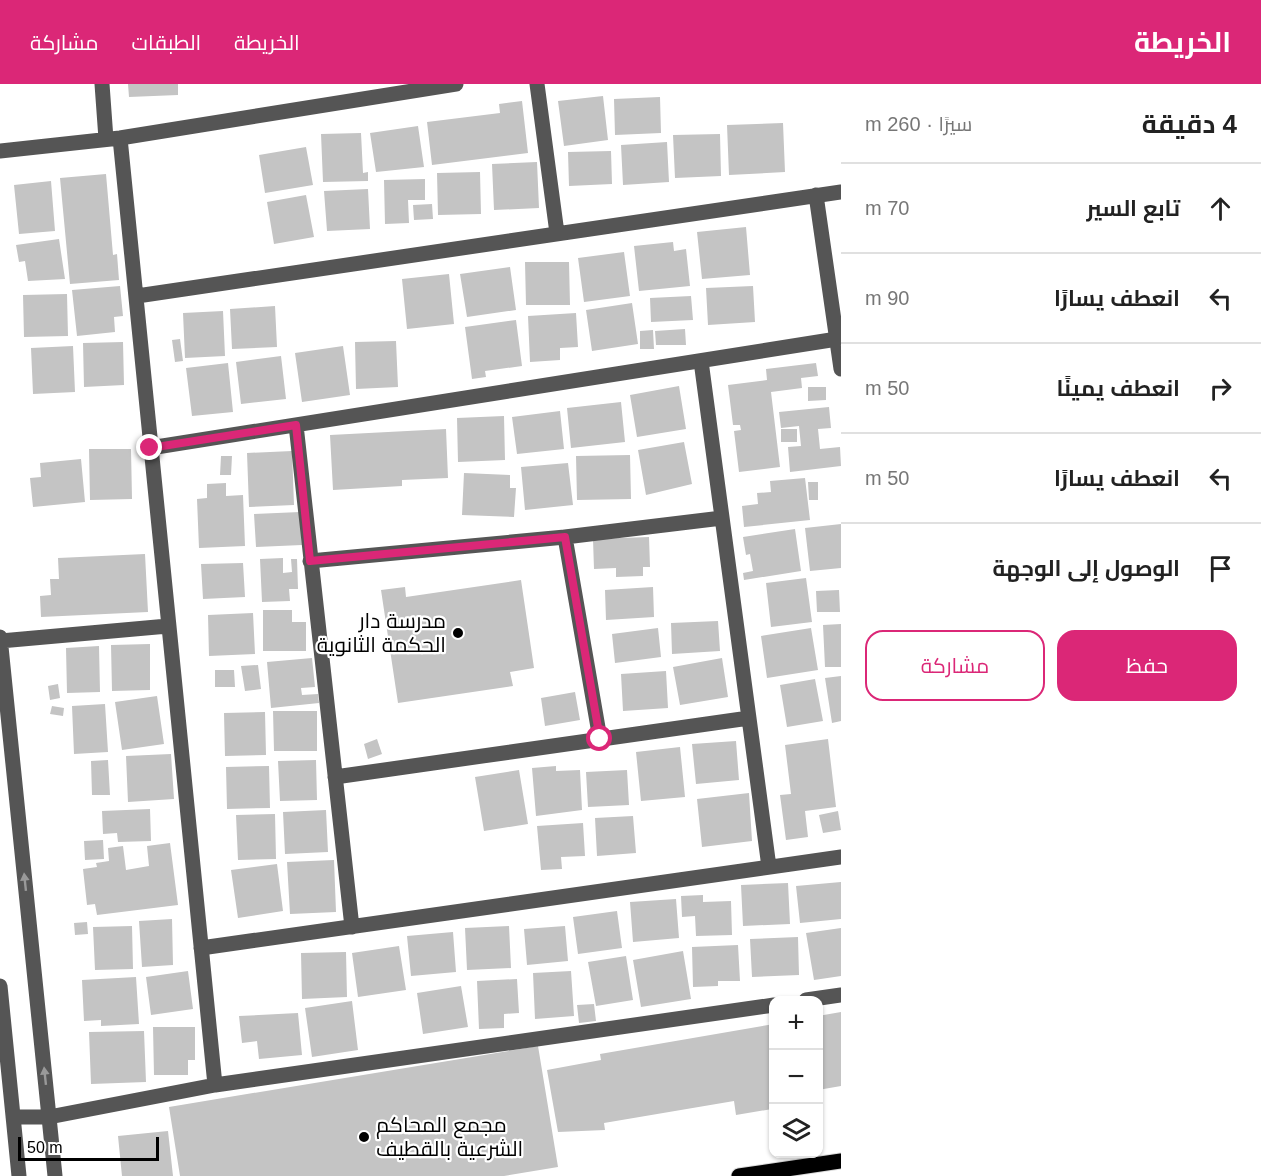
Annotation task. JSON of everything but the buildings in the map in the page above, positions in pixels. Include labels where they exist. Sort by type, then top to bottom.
[{"type":"main road","points":[[740,1176],[841,1161]]},
{"type":"street","points":[[102,84],[113,139],[137,296],[150,448],[215,1085]]},
{"type":"street","points":[[0,151],[113,139],[456,84]]},
{"type":"street","points":[[537,84],[557,233]]},
{"type":"street","points":[[137,296],[841,192]]},
{"type":"street","points":[[816,195],[841,369]]},
{"type":"street","points":[[150,448],[837,339]]},
{"type":"street","points":[[701,361],[769,867]]},
{"type":"street","points":[[296,425],[352,927]]},
{"type":"street","points":[[310,561],[565,537],[722,518]]},
{"type":"street","points":[[565,537],[600,739]]},
{"type":"street","points":[[55,1176],[0,639],[168,626]]},
{"type":"street","points":[[335,777],[749,718]]},
{"type":"street","points":[[201,948],[841,857]]},
{"type":"street","points":[[0,993],[19,1176]]},
{"type":"street","points":[[823,998],[841,995]]},
{"type":"street","points":[[13,1117],[49,1117],[215,1085],[769,1006]]},
{"type":"place","name":"مدرسة دار الحكمة الثانوية","points":[[458,633]]},
{"type":"place","name":"مجمع المحاكم الشرعية بالقطيف","points":[[364,1137]]},
{"type":"route","points":[[150,448],[296,425],[310,561],[565,537],[600,739]]}]
